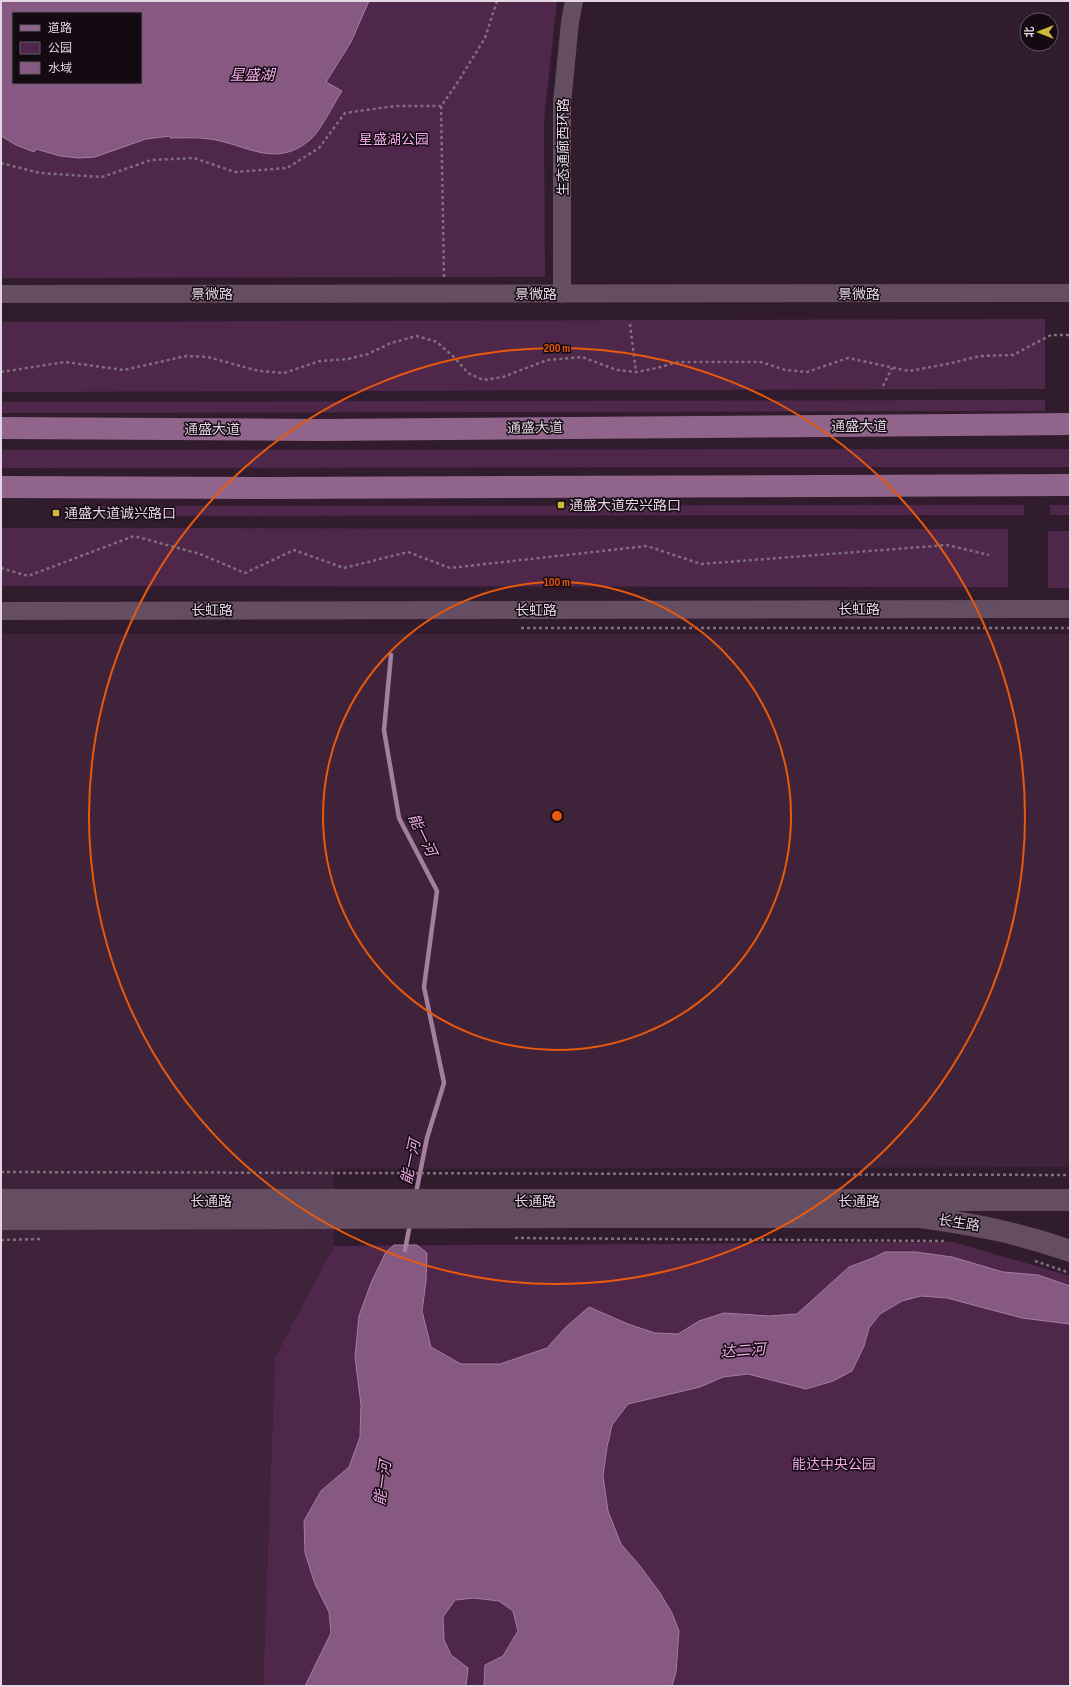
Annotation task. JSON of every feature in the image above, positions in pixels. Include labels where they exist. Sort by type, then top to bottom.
[{"type":"main road","name":"通盛大道","points":[[1,428],[319,430],[1070,424]]},
{"type":"main road","points":[[1,486],[272,488],[1070,485]]},
{"type":"street","name":"生态通廊西环路","points":[[562,294],[562,103],[570,22],[574,1]]},
{"type":"street","name":"景微路","points":[[1,294],[1070,293]]},
{"type":"street","name":"长虹路","points":[[1,611],[1070,609]]},
{"type":"street","name":"长通路","points":[[1,1200],[1070,1200]]},
{"type":"street","name":"长通路","points":[[1,1219],[845,1217]]},
{"type":"street","name":"长生路","points":[[845,1217],[920,1217],[969,1224],[1037,1239],[1070,1251]]},
{"type":"path","points":[[444,280],[441,106],[485,38],[497,1]]},
{"type":"path","points":[[1,163],[40,173],[102,177],[151,160],[194,158],[235,172],[287,168],[319,148],[344,113],[395,106],[441,106]]},
{"type":"path","points":[[630,324],[636,372]]},
{"type":"path","points":[[1,372],[65,362],[124,370],[186,356],[194,356],[208,357],[259,371],[284,373],[320,361],[348,359],[368,354],[390,343],[417,336],[437,342],[468,373],[483,380],[504,377],[547,360],[582,357],[617,370],[636,372],[678,362],[761,362],[785,370],[806,372],[848,358],[909,371],[980,356],[1013,355],[1051,335],[1070,335]]},
{"type":"path","points":[[883,386],[892,368]]},
{"type":"path","points":[[1,568],[28,576],[134,536],[200,554],[245,573],[294,550],[344,568],[408,552],[450,568],[647,546],[701,564],[947,545],[989,555]]},
{"type":"path","points":[[520,628],[1070,628]]},
{"type":"path","points":[[1,1172],[1070,1175]]},
{"type":"path","points":[[514,1238],[946,1241]]},
{"type":"path","points":[[1034,1261],[1070,1274]]},
{"type":"shaded area","points":[[1,634],[1070,634],[1070,1167],[334,1169],[334,1246],[275,1357],[263,1686],[1,1686]]},
{"type":"green space","name":"星盛湖公园","points":[[1,1],[557,1],[544,121],[545,277],[1,278]]},
{"type":"green space","points":[[1045,319],[1045,389],[1,392],[1,322]]},
{"type":"green space","points":[[1045,400],[1045,411],[1,413],[1,402]]},
{"type":"green space","points":[[1070,449],[1070,467],[1,468],[1,450]]},
{"type":"green space","points":[[1024,505],[1024,515],[97,516],[97,506]]},
{"type":"green space","points":[[1050,505],[1070,505],[1070,515],[1050,515]]},
{"type":"green space","points":[[1,528],[1008,529],[1008,587],[1,586]]},
{"type":"green space","points":[[1048,531],[1070,531],[1070,588],[1048,588]]},
{"type":"green space","name":"能达中央公园","points":[[953,1242],[1070,1276],[1070,1686],[263,1686],[275,1357],[334,1246]]},
{"type":"water","name":"星盛湖","points":[[1,1],[369,1],[351,42],[326,82],[342,91],[315,135],[298,148],[286,153],[273,154],[210,139],[170,138],[170,136],[146,139],[95,157],[79,158],[60,156],[36,149],[34,152],[16,145],[1,136]]},
{"type":"water","name":"达二河","points":[[394,1245],[417,1245],[427,1253],[426,1281],[422,1311],[431,1347],[461,1364],[500,1364],[547,1348],[566,1327],[589,1307],[628,1324],[655,1333],[678,1334],[699,1321],[724,1313],[769,1316],[797,1314],[849,1267],[885,1252],[916,1252],[952,1257],[1003,1272],[1038,1275],[1070,1286],[1070,1324],[1022,1318],[947,1298],[921,1296],[902,1301],[880,1314],[869,1328],[864,1346],[852,1371],[833,1381],[806,1389],[748,1374],[723,1377],[700,1387],[628,1404],[612,1425],[607,1447],[603,1476],[608,1511],[621,1544],[660,1593],[672,1613],[679,1631],[676,1672],[672,1686],[484,1686],[485,1665],[503,1656],[518,1631],[513,1611],[499,1601],[474,1598],[455,1600],[443,1617],[444,1640],[451,1655],[468,1668],[466,1686],[305,1686],[331,1633],[329,1612],[315,1584],[305,1553],[304,1521],[321,1491],[349,1467],[360,1437],[361,1405],[355,1357],[359,1316],[371,1283],[386,1252]]},
{"type":"waterway","name":"能一河","points":[[391,655],[384,730],[399,818],[437,891],[424,987],[444,1083],[427,1138],[416,1193]]},
{"type":"waterway","name":"能一河","points":[[405,1250],[410,1224]]},
{"type":"place","name":"通盛大道宏兴路口","points":[[561,505]]},
{"type":"place","name":"通盛大道诚兴路口","points":[[56,513]]}]
